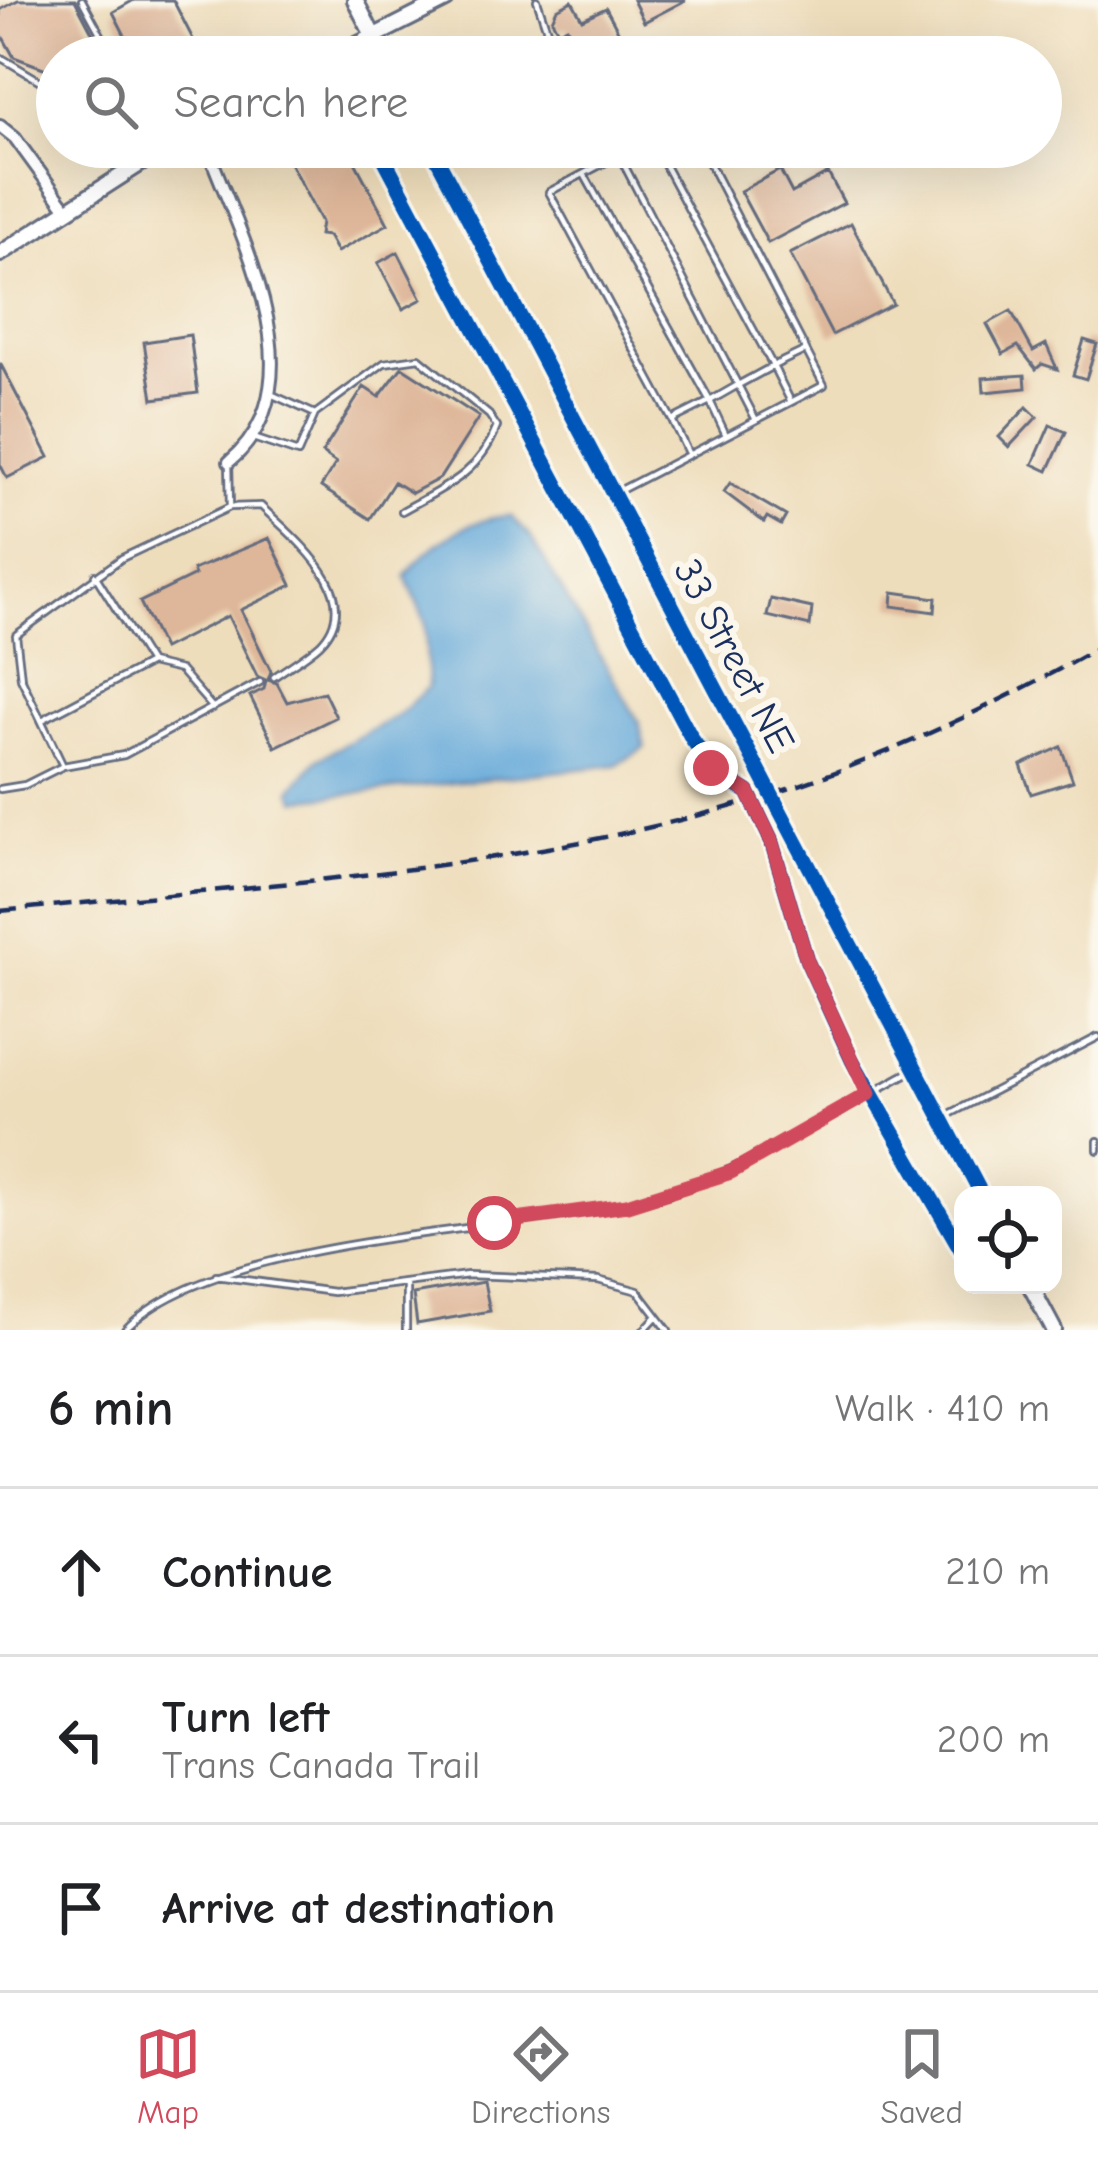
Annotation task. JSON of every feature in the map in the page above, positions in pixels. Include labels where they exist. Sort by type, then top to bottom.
[{"type":"street","points":[[355,0],[373,36]]},
{"type":"street","points":[[376,36],[446,0]]},
{"type":"street","points":[[0,126],[36,166]]},
{"type":"street","points":[[37,168],[67,208]]},
{"type":"street","points":[[0,254],[132,168]]},
{"type":"street","points":[[215,168],[262,297],[271,344],[268,393],[252,437],[229,462]]},
{"type":"street","name":"33 Street NE","points":[[442,168],[977,1186]]},
{"type":"street","points":[[1035,1294],[1054,1330]]},
{"type":"lane","points":[[82,0],[102,36]]},
{"type":"lane","points":[[537,0],[549,36]]},
{"type":"lane","points":[[0,57],[36,78]]},
{"type":"lane","points":[[0,144],[15,138]]},
{"type":"lane","points":[[595,168],[549,192],[689,455]]},
{"type":"lane","points":[[626,168],[756,420]]},
{"type":"lane","points":[[666,168],[791,402]]},
{"type":"lane","points":[[611,495],[824,385],[712,168]]},
{"type":"lane","points":[[584,174],[726,436]]},
{"type":"lane","points":[[672,420],[806,350]]},
{"type":"lane","points":[[252,437],[298,453],[315,414],[347,385],[405,357],[419,358],[489,415],[497,427],[485,458],[469,474],[402,511]]},
{"type":"lane","points":[[268,393],[315,414]]},
{"type":"lane","points":[[229,462],[230,507]]},
{"type":"lane","points":[[64,766],[21,678],[16,635],[95,575],[230,507],[261,506],[326,569],[331,586],[332,625],[322,642],[274,677]]},
{"type":"lane","points":[[95,575],[150,663]]},
{"type":"lane","points":[[41,720],[150,663],[180,670],[213,708]]},
{"type":"lane","points":[[0,789],[25,785],[64,766],[124,754],[260,682]]},
{"type":"lane","points":[[941,1118],[1098,1036]]},
{"type":"lane","points":[[125,1330],[140,1313],[210,1275],[474,1226],[627,1205],[731,1172],[915,1069]]},
{"type":"lane","points":[[1098,1141],[1098,1150]]},
{"type":"lane","points":[[210,1275],[333,1292],[468,1275],[598,1280],[638,1291],[668,1330]]},
{"type":"lane","points":[[406,1283],[406,1330]]},
{"type":"lane","points":[[644,1330],[657,1316]]},
{"type":"water","points":[[511,516],[532,539],[639,722],[645,748],[616,765],[296,800],[291,790],[318,759],[397,716],[428,687],[425,622],[406,576],[452,534],[481,521]]},
{"type":"building","points":[[18,0],[75,0],[94,36],[36,36],[36,65],[14,57],[0,32],[0,10]]},
{"type":"building","points":[[134,0],[173,0],[191,36],[125,36],[113,12]]},
{"type":"building","points":[[633,0],[686,0],[644,22]]},
{"type":"building","points":[[572,1],[582,19],[606,8],[621,36],[572,36],[567,27],[558,31],[552,20],[557,9]]},
{"type":"building","points":[[293,168],[358,168],[388,224],[337,252],[328,236],[319,235],[321,222]]},
{"type":"building","points":[[780,170],[792,193],[828,173],[844,203],[768,243],[740,191]]},
{"type":"building","points":[[851,223],[893,304],[832,335],[790,254]]},
{"type":"building","points":[[398,252],[422,299],[403,309],[378,263]]},
{"type":"building","points":[[1011,311],[1033,351],[1046,344],[1057,369],[1042,364],[1036,369],[1018,346],[1003,354],[987,324]]},
{"type":"building","points":[[190,335],[198,393],[153,399],[144,342]]},
{"type":"building","points":[[1084,340],[1097,344],[1086,379],[1073,375]]},
{"type":"building","points":[[0,363],[49,457],[7,478],[0,464]]},
{"type":"building","points":[[402,367],[479,417],[440,478],[412,493],[394,482],[370,519],[321,487],[336,463],[322,453],[364,387],[379,397]]},
{"type":"building","points":[[1025,375],[1026,388],[984,392],[983,378]]},
{"type":"building","points":[[1027,407],[1037,417],[1009,447],[999,437]]},
{"type":"building","points":[[1050,425],[1066,432],[1048,471],[1033,464]]},
{"type":"building","points":[[730,483],[786,516],[781,525],[767,517],[764,522],[724,492]]},
{"type":"building","points":[[269,538],[292,585],[241,610],[271,671],[268,680],[277,683],[287,702],[324,692],[336,717],[275,747],[250,696],[264,689],[266,680],[257,676],[228,616],[163,649],[140,602],[195,575],[193,570]]},
{"type":"building","points":[[893,592],[936,598],[935,612],[892,606]]},
{"type":"building","points":[[771,599],[812,608],[810,626],[767,616]]},
{"type":"building","points":[[1061,747],[1073,781],[1031,794],[1021,765]]},
{"type":"building","points":[[484,1282],[490,1311],[417,1324],[413,1294]]},
{"type":"railway","points":[[0,911],[443,865],[704,814],[857,764],[1004,698],[1098,648]]},
{"type":"cycle path","points":[[389,168],[692,739],[716,773],[748,792],[771,840],[807,961],[852,1060],[954,1237]]},
{"type":"cycle path","points":[[442,168],[977,1186]]},
{"type":"route","points":[[494,1223],[627,1205],[731,1172],[868,1094],[807,961],[771,840],[748,792],[711,768]]}]
